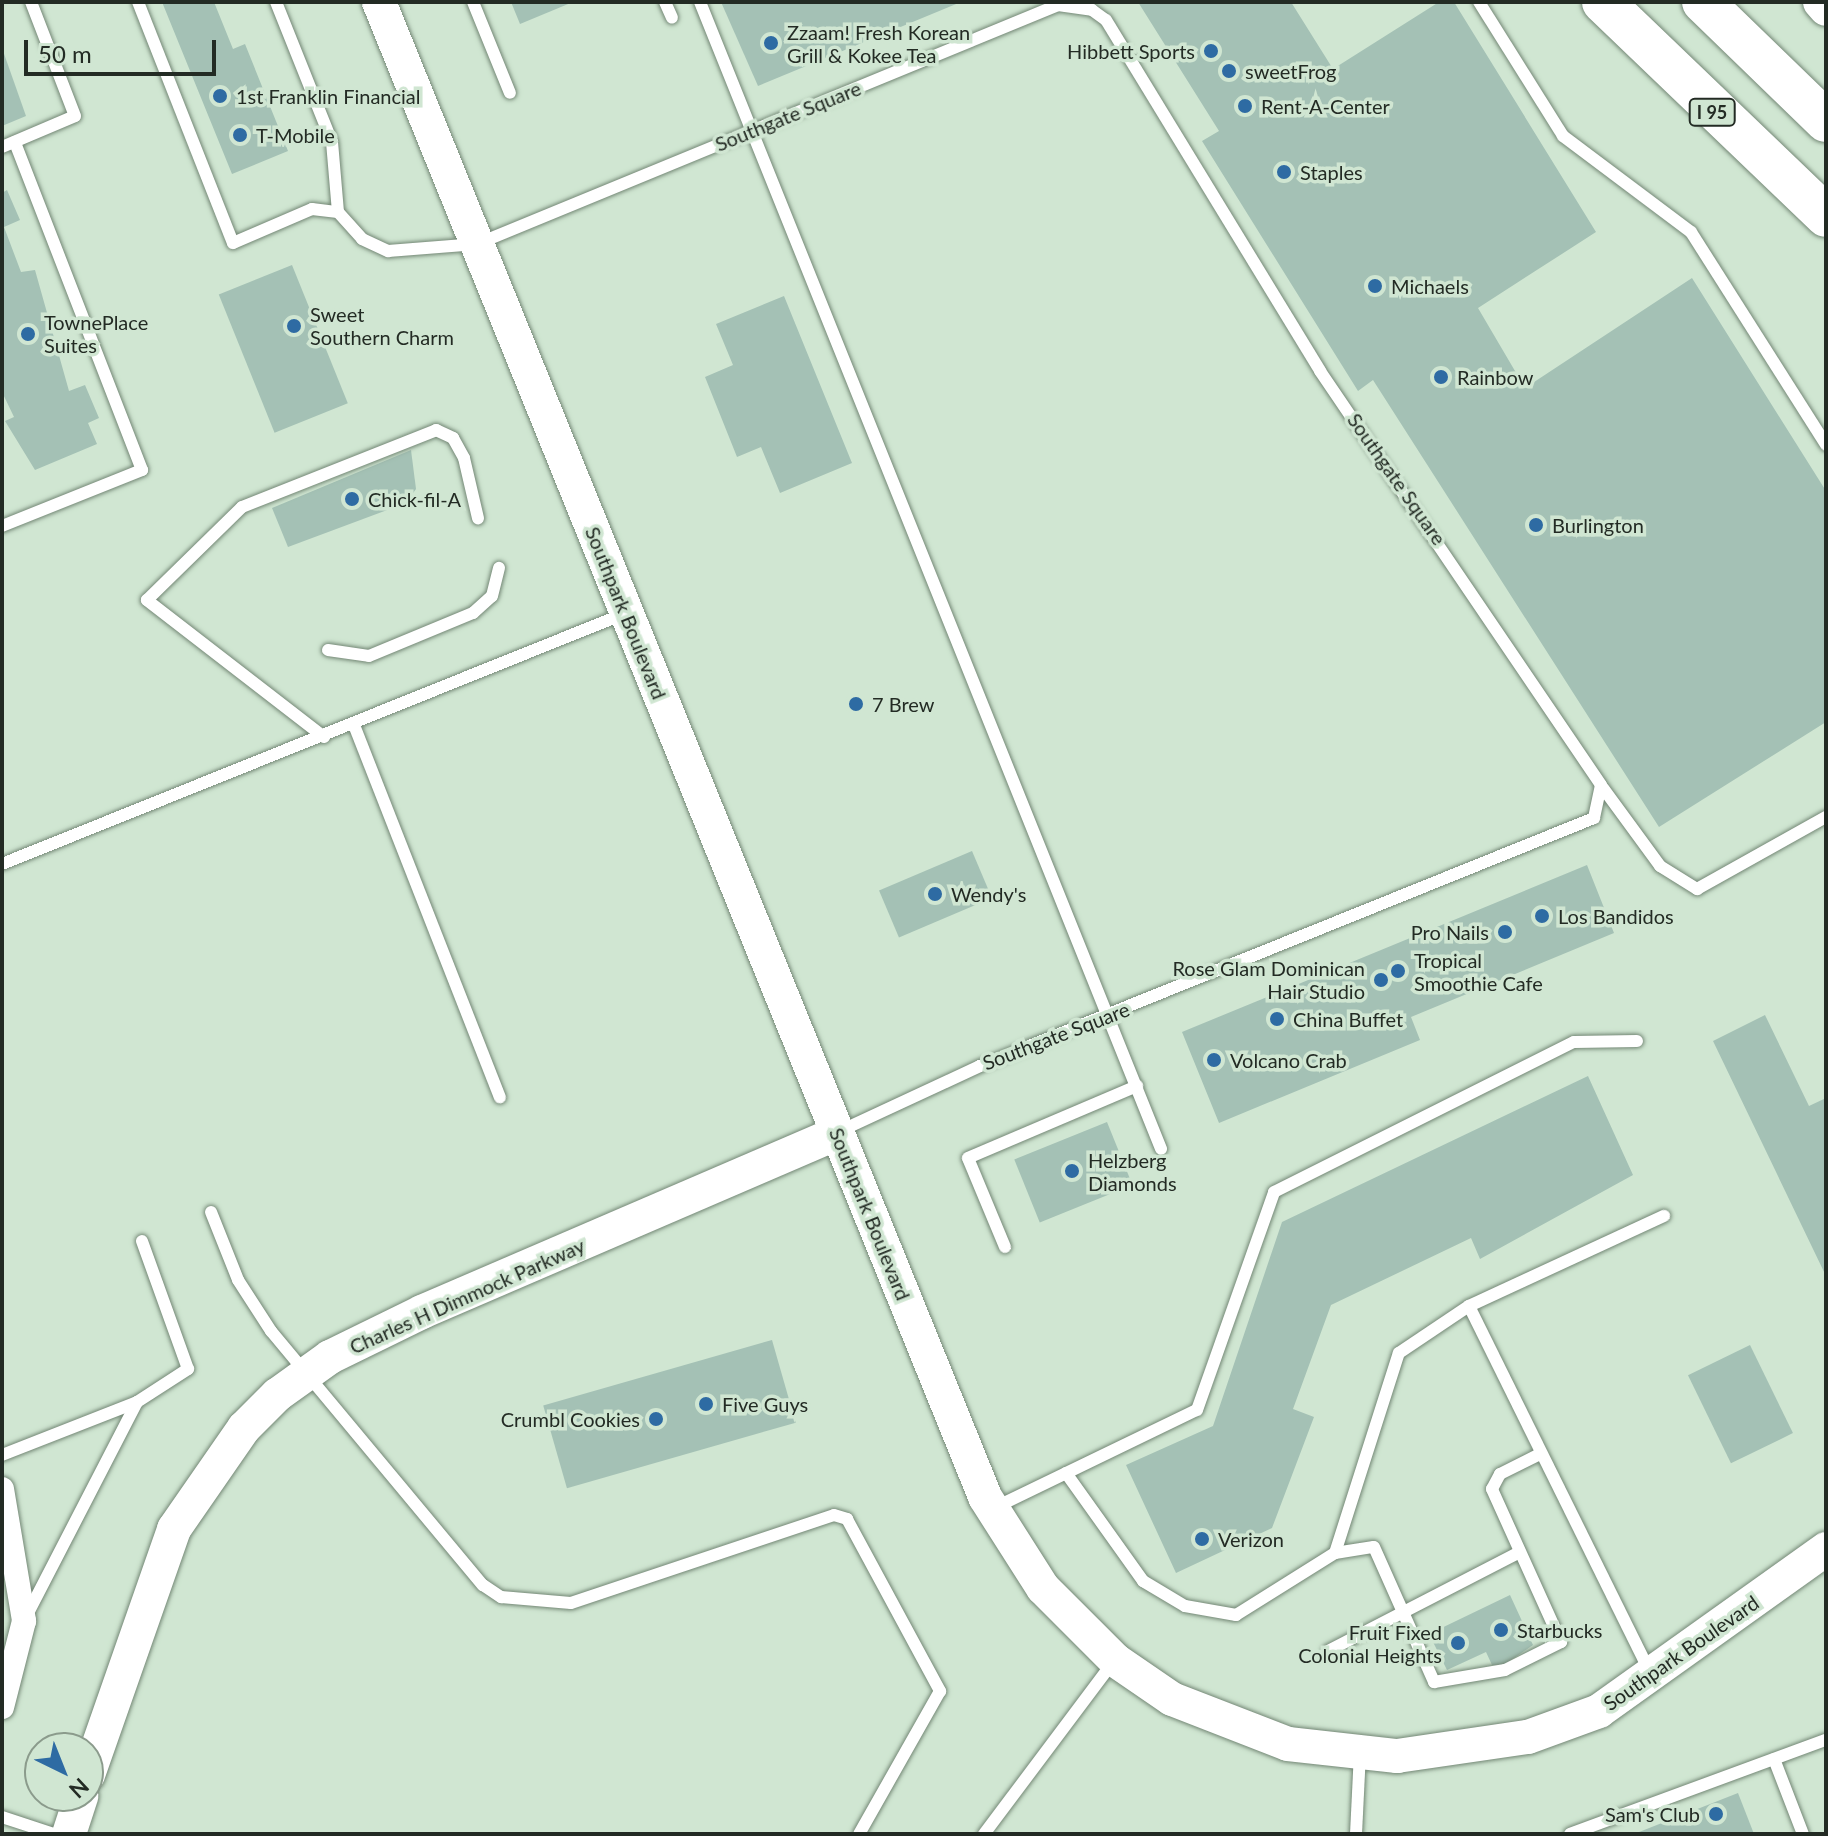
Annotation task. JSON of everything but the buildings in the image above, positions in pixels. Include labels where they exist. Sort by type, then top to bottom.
[{"type":"highway","name":"I 95","points":[[1603,2],[1826,216]]},
{"type":"highway","points":[[1703,2],[1826,121]]},
{"type":"main road","name":"Southpark Boulevard","points":[[379,2],[992,1508],[1043,1588],[1115,1660],[1235,1728],[1288,1744],[1360,1752],[1439,1753],[1528,1737],[1599,1711],[1653,1677],[1826,1549]]},
{"type":"main road","points":[[1820,2],[1826,9]]},
{"type":"main road","name":"Charles H Dimmock Parkway","points":[[103,1732],[174,1529],[244,1428],[308,1372],[422,1312],[837,1133]]},
{"type":"main road","points":[[69,1834],[76,1812]]},
{"type":"street","points":[[2,1489],[24,1621],[2,1707]]},
{"type":"lane","points":[[2,147],[75,116],[31,2]]},
{"type":"lane","points":[[138,2],[233,243],[312,209],[338,212],[332,142],[276,2]]},
{"type":"lane","points":[[473,2],[510,93]]},
{"type":"lane","points":[[665,2],[672,18]]},
{"type":"lane","points":[[700,2],[1111,1015],[1161,1149]]},
{"type":"lane","points":[[1479,2],[1563,136],[1691,232],[1826,445]]},
{"type":"lane","name":"Southgate Square","points":[[338,212],[362,239],[388,251],[477,244],[1058,5],[1092,10],[1106,20],[1320,371],[1601,785],[1594,818],[1111,1015],[837,1133]]},
{"type":"lane","points":[[2,526],[142,470],[15,142]]},
{"type":"lane","points":[[324,737],[147,600],[242,507],[436,430],[453,438],[464,458],[478,518]]},
{"type":"lane","points":[[328,650],[369,656],[473,613],[492,596],[499,568]]},
{"type":"lane","points":[[2,864],[354,725],[626,613]]},
{"type":"lane","points":[[354,725],[500,1097]]},
{"type":"lane","points":[[1601,785],[1660,866],[1697,889],[1826,817]]},
{"type":"lane","points":[[992,1508],[1197,1410],[1274,1192],[1574,1042],[1637,1041]]},
{"type":"lane","points":[[1005,1247],[968,1158],[1137,1086]]},
{"type":"lane","points":[[211,1212],[248,1299],[483,1585],[523,1604],[571,1603],[834,1515],[847,1519],[940,1691],[863,1833]]},
{"type":"lane","points":[[1335,1553],[1399,1353],[1469,1306],[1664,1216]]},
{"type":"lane","points":[[2,1455],[137,1402],[178,1380],[188,1355],[142,1241]]},
{"type":"lane","points":[[1469,1306],[1653,1677]]},
{"type":"lane","points":[[24,1621],[137,1402]]},
{"type":"lane","points":[[1066,1473],[1143,1581],[1185,1606],[1236,1615],[1335,1553],[1374,1547],[1400,1615],[1434,1682],[1505,1670],[1561,1642],[1518,1553],[1492,1489],[1500,1474],[1540,1454]]},
{"type":"lane","points":[[1328,1651],[1518,1553]]},
{"type":"lane","points":[[984,1834],[1115,1660]]},
{"type":"lane","points":[[1570,1834],[1826,1740]]},
{"type":"lane","points":[[1356,1834],[1360,1752]]},
{"type":"lane","points":[[1774,1759],[1803,1834]]},
{"type":"lane","points":[[2,1817],[54,1834]]},
{"type":"place","name":"Zzaam! Fresh Korean Grill & Kokee Tea","points":[[771,43]]},
{"type":"place","name":"Hibbett Sports","points":[[1211,51]]},
{"type":"place","name":"sweetFrog","points":[[1229,71]]},
{"type":"place","name":"1st Franklin Financial","points":[[220,96]]},
{"type":"place","name":"Rent-A-Center","points":[[1245,106]]},
{"type":"place","name":"T-Mobile","points":[[240,135]]},
{"type":"place","name":"Staples","points":[[1284,172]]},
{"type":"place","name":"Michaels","points":[[1375,286]]},
{"type":"place","name":"Sweet Southern Charm","points":[[294,326]]},
{"type":"place","name":"TownePlace Suites","points":[[28,334]]},
{"type":"place","name":"Rainbow","points":[[1441,377]]},
{"type":"place","name":"Chick-fil-A","points":[[352,499]]},
{"type":"place","name":"Burlington","points":[[1536,525]]},
{"type":"place","name":"7 Brew","points":[[856,704]]},
{"type":"place","name":"Wendy's","points":[[935,894]]},
{"type":"place","name":"Los Bandidos","points":[[1542,916]]},
{"type":"place","name":"Pro Nails","points":[[1505,932]]},
{"type":"place","name":"Tropical Smoothie Cafe","points":[[1398,971]]},
{"type":"place","name":"Rose Glam Dominican Hair Studio","points":[[1381,980]]},
{"type":"place","name":"China Buffet","points":[[1277,1019]]},
{"type":"place","name":"Volcano Crab","points":[[1214,1060]]},
{"type":"place","name":"Helzberg Diamonds","points":[[1072,1171]]},
{"type":"place","name":"Five Guys","points":[[706,1404]]},
{"type":"place","name":"Crumbl Cookies","points":[[656,1419]]},
{"type":"place","name":"Verizon","points":[[1202,1539]]},
{"type":"place","name":"Starbucks","points":[[1501,1630]]},
{"type":"place","name":"Fruit Fixed Colonial Heights","points":[[1458,1643]]},
{"type":"place","name":"Sam's Club","points":[[1716,1814]]}]
